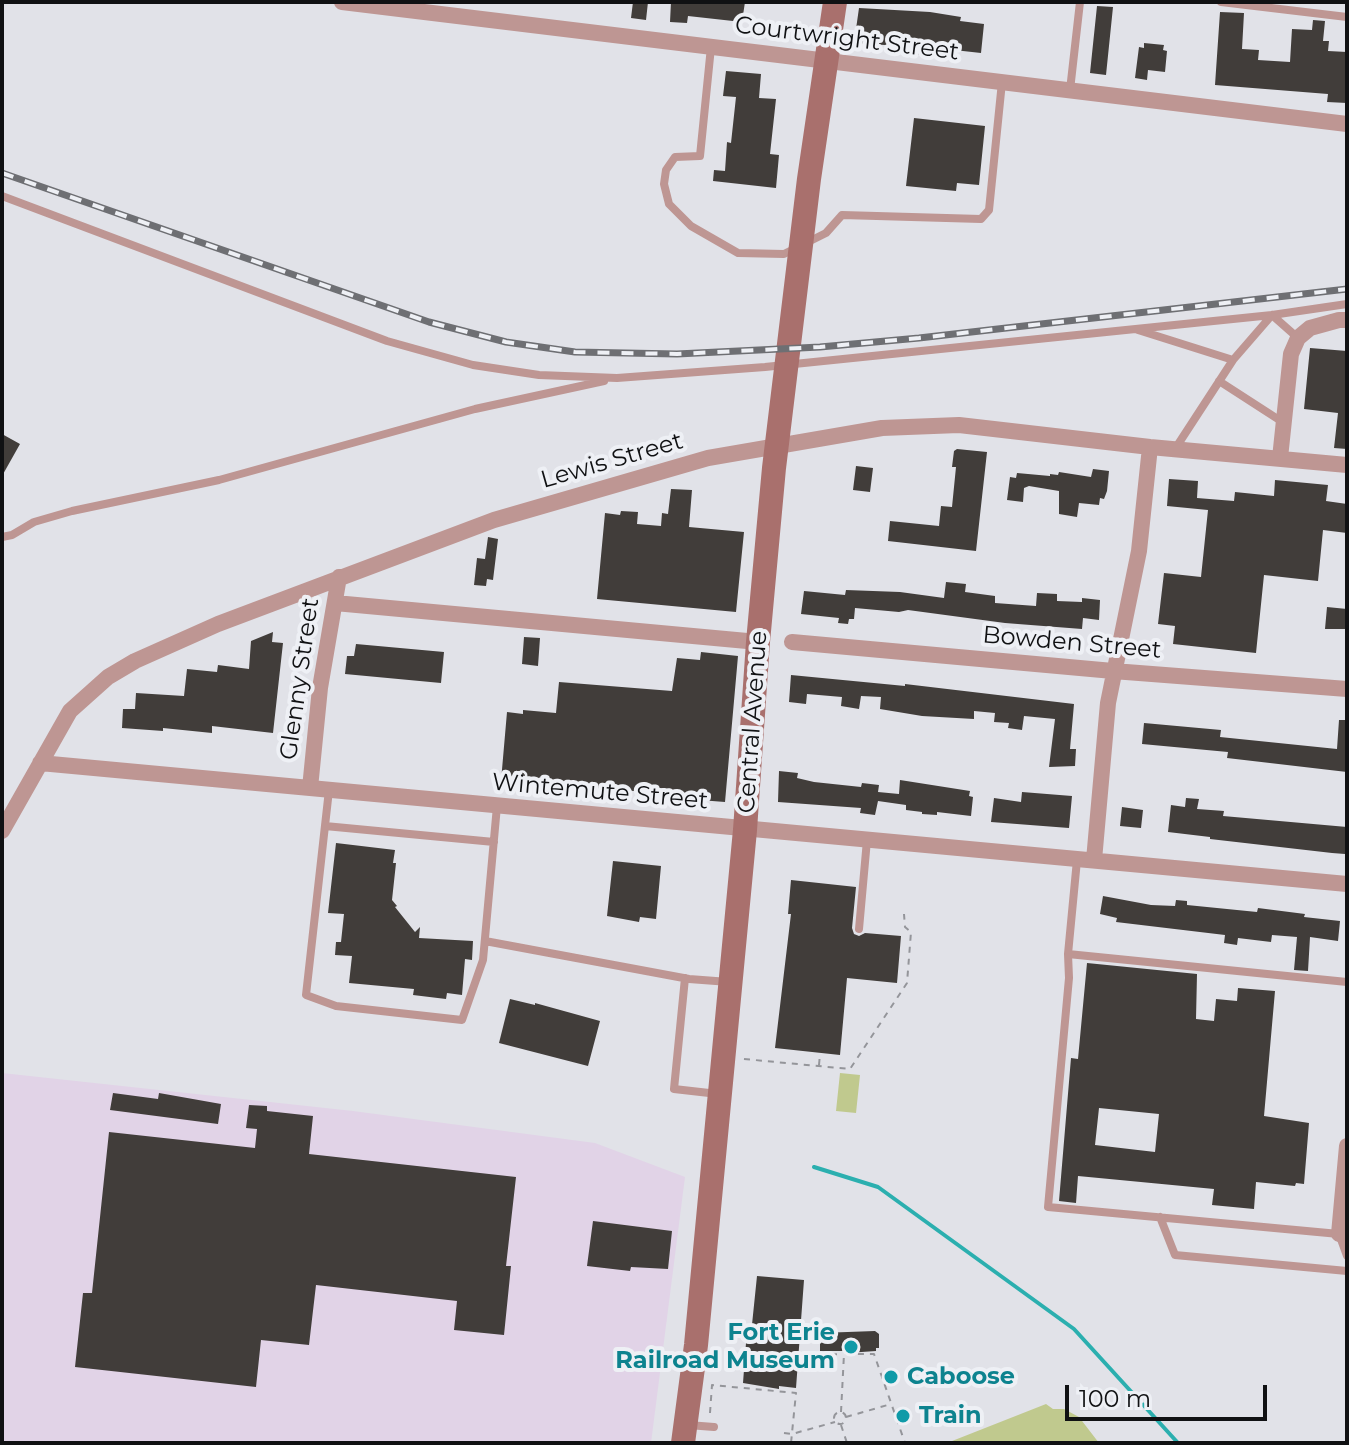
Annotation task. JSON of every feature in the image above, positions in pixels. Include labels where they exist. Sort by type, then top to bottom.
[{"type":"main road","name":"Central Avenue","points":[[685,1434],[745,830],[774,468],[809,179],[835,2]]},
{"type":"street","name":"Courtwright Street","points":[[342,2],[1347,124]]},
{"type":"street","points":[[1280,458],[1291,354],[1298,338],[1310,328],[1347,320]]},
{"type":"street","name":"Lewis Street","points":[[2,831],[70,711],[108,677],[135,661],[218,624],[494,520],[708,458],[882,428],[959,425],[1347,465]]},
{"type":"street","points":[[1085,860],[1113,671],[1137,563],[1150,447]]},
{"type":"street","name":"Glenny Street","points":[[310,788],[320,688],[339,577]]},
{"type":"street","points":[[335,603],[758,642]]},
{"type":"street","name":"Bowden Street","points":[[792,642],[1347,689]]},
{"type":"street","name":"Wintemute Street","points":[[40,763],[1347,884]]},
{"type":"street","points":[[1339,1234],[1347,1146]]},
{"type":"lane","points":[[1070,90],[1080,2]]},
{"type":"lane","points":[[1221,2],[1347,17]]},
{"type":"lane","points":[[711,47],[700,156],[675,157],[666,170],[664,184],[669,204],[691,226],[738,253],[784,254],[826,233],[842,215],[981,219],[989,210],[1002,82]]},
{"type":"lane","points":[[2,196],[387,341],[473,365],[539,375],[617,378],[765,367],[1272,315],[1347,304]]},
{"type":"lane","points":[[1272,315],[1298,338]]},
{"type":"lane","points":[[1175,449],[1233,360],[1272,315]]},
{"type":"lane","points":[[1133,329],[1233,360]]},
{"type":"lane","points":[[2,537],[34,522],[72,511],[219,480],[475,409],[617,378]]},
{"type":"lane","points":[[1219,381],[1284,423]]},
{"type":"lane","points":[[329,790],[306,995],[336,1006],[462,1020],[483,960],[497,806]]},
{"type":"lane","points":[[325,826],[494,842]]},
{"type":"lane","points":[[859,929],[867,840]]},
{"type":"lane","points":[[1085,860],[1068,954],[1069,978],[1048,1207],[1339,1234],[1347,1256]]},
{"type":"lane","points":[[485,941],[685,978],[730,982]]},
{"type":"lane","points":[[1068,954],[1347,982]]},
{"type":"lane","points":[[685,978],[674,1089],[719,1094]]},
{"type":"lane","points":[[1160,1217],[1175,1255],[1347,1271]]},
{"type":"lane","points":[[685,1434],[714,1427]]},
{"type":"path","points":[[723,1057],[850,1069],[907,983],[911,932],[905,927],[904,914]]},
{"type":"path","points":[[819,1066],[820,1054]]},
{"type":"path","points":[[844,1354],[841,1412],[846,1417]]},
{"type":"path","points":[[819,1355],[874,1354],[905,1443]]},
{"type":"path","points":[[710,1413],[712,1385],[796,1393],[791,1443]]},
{"type":"path","points":[[841,1424],[846,1417],[891,1404]]},
{"type":"path","points":[[835,1422],[834,1416],[841,1412]]},
{"type":"path","points":[[784,1433],[792,1434],[835,1422],[841,1424]]},
{"type":"path","points":[[841,1424],[847,1443]]},
{"type":"shaded area","points":[[2,1073],[353,1111],[595,1143],[685,1177],[651,1443],[2,1443]]},
{"type":"green space","points":[[840,1073],[860,1075],[856,1113],[836,1111]]},
{"type":"green space","points":[[1046,1404],[1079,1417],[1099,1443],[947,1443]]},
{"type":"building","points":[[633,2],[648,2],[646,20],[631,18]]},
{"type":"building","points":[[671,2],[745,2],[742,22],[688,16],[687,23],[670,22]]},
{"type":"building","points":[[1097,6],[1113,7],[1106,75],[1090,73]]},
{"type":"building","points":[[859,8],[930,12],[984,24],[981,53],[927,47],[926,55],[915,54],[916,47],[854,43]]},
{"type":"building","points":[[1220,12],[1244,13],[1242,49],[1259,50],[1258,60],[1290,62],[1292,29],[1312,30],[1313,20],[1325,21],[1323,41],[1329,41],[1328,51],[1347,52],[1347,103],[1327,102],[1328,94],[1215,85]]},
{"type":"building","points":[[1144,43],[1164,45],[1163,50],[1167,51],[1165,72],[1148,70],[1147,80],[1135,78],[1139,47],[1144,48]]},
{"type":"building","points":[[726,71],[761,74],[759,98],[776,99],[770,154],[779,155],[776,188],[713,181],[714,170],[725,171],[727,142],[731,143],[736,97],[723,96]]},
{"type":"building","points":[[914,118],[985,126],[979,185],[957,183],[956,191],[906,186]]},
{"type":"building","points":[[1310,348],[1347,351],[1347,449],[1334,448],[1338,413],[1304,409]]},
{"type":"building","points":[[2,434],[20,444],[2,476]]},
{"type":"building","points":[[957,449],[987,452],[976,551],[888,541],[890,521],[939,526],[941,506],[952,507],[956,467],[952,467]]},
{"type":"building","points":[[856,466],[873,468],[870,492],[853,490]]},
{"type":"building","points":[[1093,469],[1109,471],[1107,491],[1104,499],[1100,498],[1099,505],[1079,503],[1077,517],[1059,514],[1059,491],[1029,486],[1024,488],[1023,502],[1007,500],[1010,477],[1016,478],[1017,473],[1050,476],[1059,472],[1091,477]]},
{"type":"building","points":[[1169,479],[1198,481],[1197,498],[1234,501],[1235,492],[1274,496],[1275,480],[1328,485],[1326,501],[1347,504],[1347,533],[1323,530],[1318,581],[1264,575],[1256,653],[1173,644],[1175,626],[1158,624],[1164,573],[1201,577],[1208,510],[1167,506]]},
{"type":"building","points":[[671,489],[692,490],[689,527],[744,532],[736,612],[597,599],[605,513],[620,515],[621,511],[638,512],[637,524],[661,526],[662,513],[668,514]]},
{"type":"building","points":[[488,537],[498,539],[493,580],[487,579],[486,586],[474,585],[477,558],[485,559]]},
{"type":"building","points":[[946,582],[966,584],[965,592],[995,596],[995,603],[1036,606],[1037,593],[1057,594],[1057,601],[1082,602],[1082,598],[1100,600],[1099,620],[1083,618],[1082,629],[908,610],[855,608],[854,619],[849,619],[848,624],[838,623],[839,618],[801,614],[804,591],[845,595],[846,590],[900,592],[944,598]]},
{"type":"building","points":[[1327,607],[1347,609],[1347,629],[1325,629]]},
{"type":"building","points":[[273,632],[272,642],[283,643],[273,733],[212,726],[212,733],[122,728],[123,709],[135,709],[136,693],[184,696],[187,669],[217,672],[218,665],[249,669],[251,641]]},
{"type":"building","points":[[524,637],[540,638],[538,666],[522,664]]},
{"type":"building","points":[[356,644],[444,652],[441,683],[345,674],[347,656],[354,656]]},
{"type":"building","points":[[701,652],[738,656],[725,802],[674,798],[674,794],[501,781],[507,712],[556,713],[559,682],[672,691],[677,658],[700,660]]},
{"type":"building","points":[[791,675],[905,684],[1074,704],[1070,749],[1076,749],[1075,766],[1049,767],[1055,719],[1024,716],[1022,730],[1008,728],[1009,723],[994,722],[995,713],[974,711],[974,719],[922,716],[880,709],[881,697],[861,696],[859,709],[841,706],[842,697],[807,694],[806,704],[789,702]]},
{"type":"building","points":[[1339,720],[1347,720],[1347,772],[1227,758],[1228,752],[1142,744],[1144,723],[1221,730],[1220,737],[1337,749]]},
{"type":"building","points":[[779,771],[798,773],[797,778],[814,782],[861,787],[862,783],[879,785],[878,792],[899,794],[900,780],[970,791],[969,796],[973,797],[971,816],[937,812],[937,815],[922,814],[906,810],[906,805],[878,801],[875,815],[860,813],[861,808],[778,802]]},
{"type":"building","points":[[1022,792],[1072,796],[1069,828],[991,822],[994,798],[1021,802]]},
{"type":"building","points":[[1186,798],[1199,799],[1197,809],[1224,811],[1223,816],[1347,827],[1347,848],[1345,854],[1332,853],[1168,832],[1171,805],[1185,807]]},
{"type":"building","points":[[1122,807],[1143,810],[1141,828],[1120,826]]},
{"type":"building","points":[[336,843],[395,850],[392,900],[415,932],[420,927],[419,938],[473,941],[472,960],[465,959],[462,995],[447,993],[446,999],[413,995],[414,989],[349,983],[352,956],[335,955],[336,942],[341,942],[344,914],[328,913]]},
{"type":"building","points":[[613,861],[661,866],[656,919],[640,917],[639,922],[607,916]]},
{"type":"building","points":[[791,880],[856,887],[854,934],[901,936],[897,983],[847,978],[840,1055],[775,1048],[791,914],[788,914]]},
{"type":"building","points":[[1103,896],[1151,905],[1175,906],[1176,900],[1187,901],[1187,905],[1257,912],[1258,908],[1305,914],[1304,917],[1340,921],[1338,941],[1310,937],[1308,971],[1294,970],[1297,937],[1272,935],[1271,942],[1238,938],[1237,945],[1224,943],[1225,935],[1116,922],[1117,918],[1100,914]]},
{"type":"building","points":[[1087,963],[1197,974],[1196,1019],[1214,1021],[1216,999],[1237,1001],[1238,988],[1275,991],[1264,1116],[1309,1123],[1304,1184],[1256,1182],[1254,1209],[1212,1205],[1214,1189],[1078,1176],[1076,1203],[1059,1201],[1071,1058],[1078,1059]],"holes":[[[1099,1108],[1159,1114],[1155,1152],[1095,1145]]]},
{"type":"building","points":[[510,999],[600,1021],[588,1066],[499,1043]]},
{"type":"building","points":[[113,1093],[158,1099],[159,1093],[221,1104],[218,1124],[110,1110]]},
{"type":"building","points":[[249,1105],[267,1106],[267,1111],[313,1116],[309,1154],[516,1177],[506,1266],[511,1266],[504,1335],[454,1330],[457,1301],[316,1285],[309,1345],[261,1340],[256,1387],[75,1367],[83,1293],[92,1293],[109,1132],[255,1148],[257,1129],[246,1128]]},
{"type":"building","points":[[593,1221],[672,1231],[668,1269],[631,1267],[630,1271],[587,1266]]},
{"type":"building","points":[[757,1276],[804,1280],[796,1388],[779,1386],[779,1389],[743,1383]]},
{"type":"building","points":[[875,1331],[879,1334],[879,1348],[876,1351],[820,1351],[820,1333]]},
{"type":"waterway","points":[[814,1167],[878,1187],[1074,1329],[1178,1443]]},
{"type":"railway","points":[[2,173],[429,322],[506,342],[575,352],[677,354],[820,347],[1347,289]]},
{"type":"place","name":"Fort Erie Railroad Museum","points":[[851,1347]]},
{"type":"place","name":"Caboose","points":[[891,1377]]},
{"type":"place","name":"Train","points":[[903,1416]]}]
